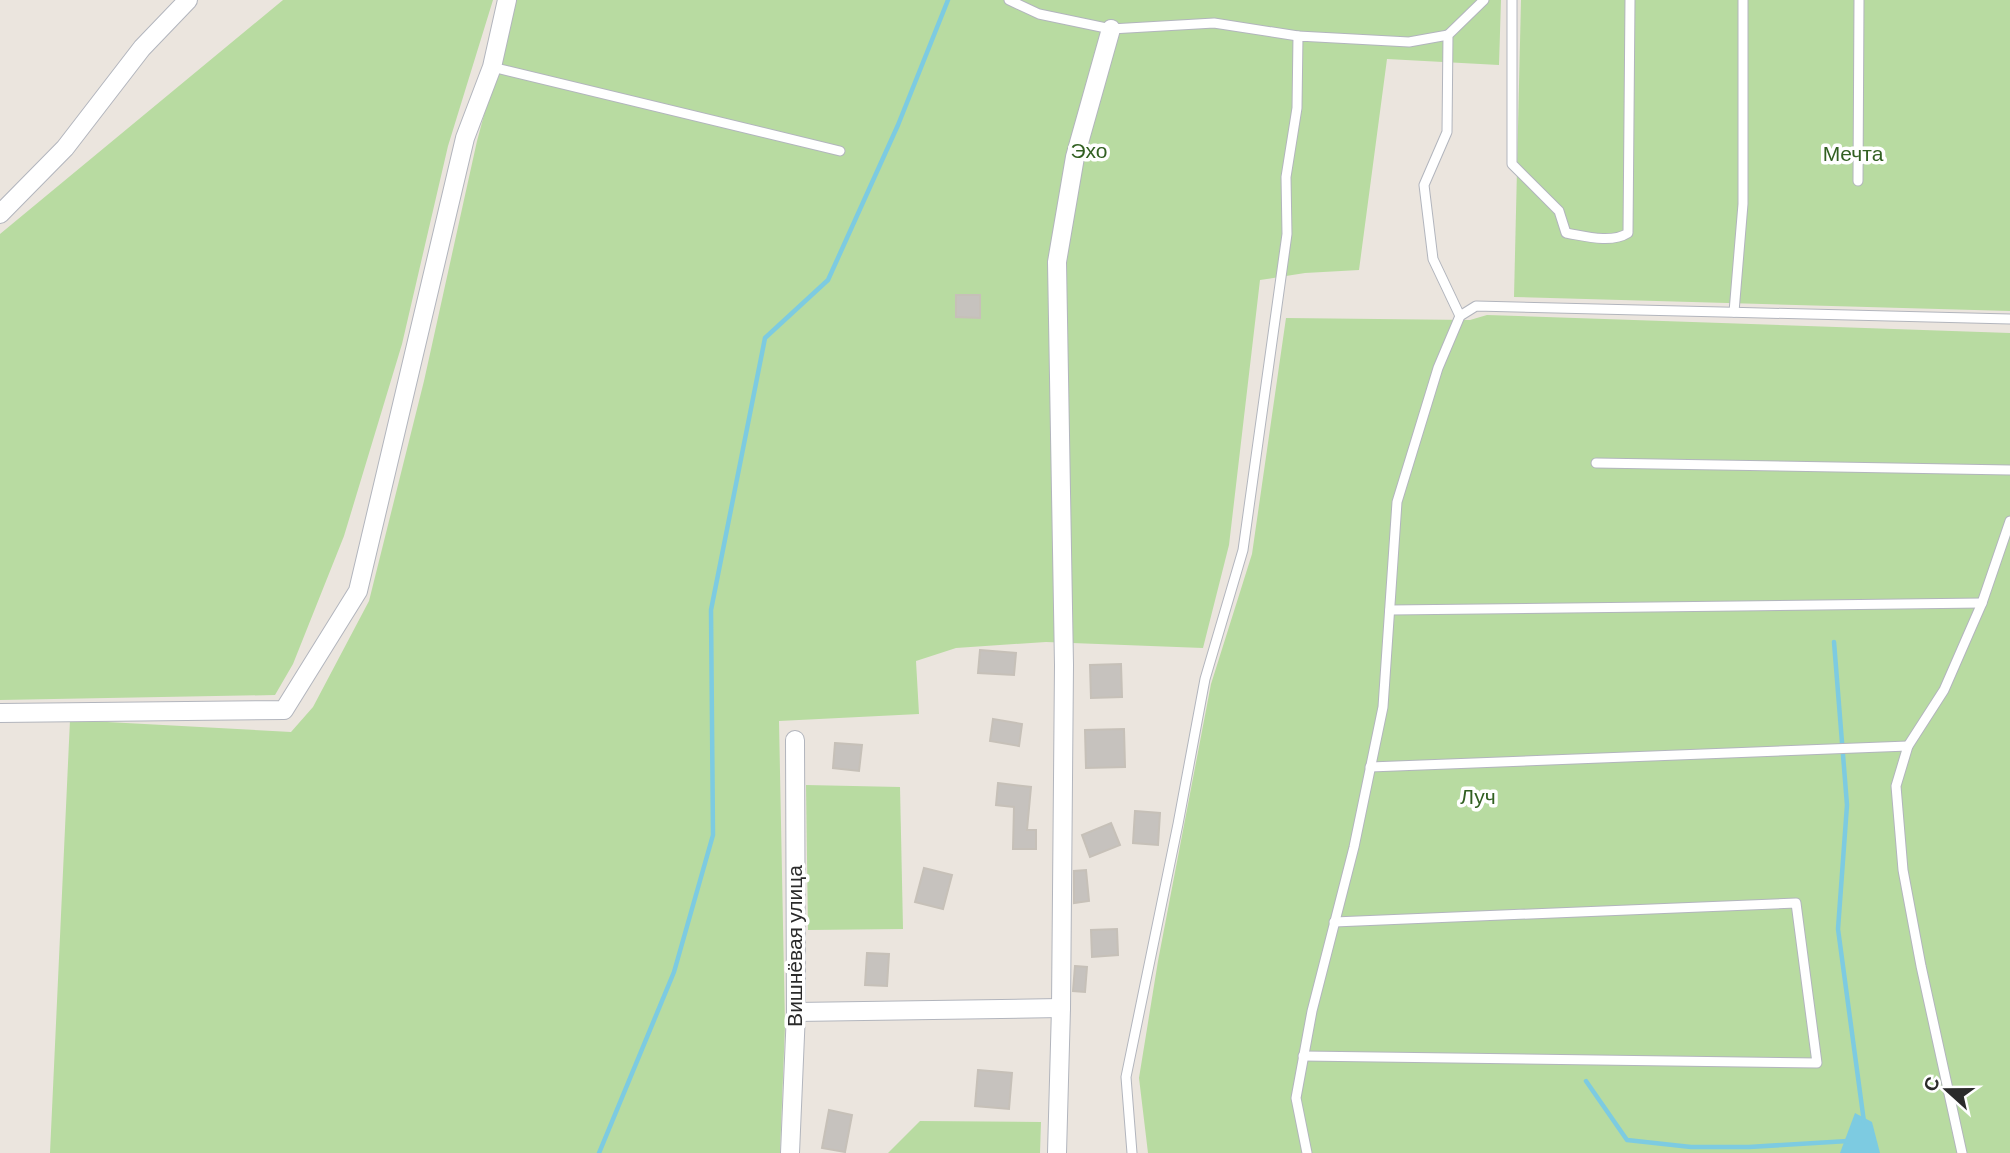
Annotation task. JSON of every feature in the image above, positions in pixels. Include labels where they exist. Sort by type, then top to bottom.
[{"type":"street","points":[[0,214],[65,148],[142,48],[188,0]]},
{"type":"street","points":[[0,713],[284,710],[358,591],[465,138],[492,67],[506,0]]},
{"type":"street","points":[[1057,1153],[1064,665],[1058,262],[1075,157],[1111,29]]},
{"type":"street","name":"Вишнёвая улица","points":[[790,1153],[796,1012],[795,740]]},
{"type":"street","points":[[796,1012],[1061,1008]]},
{"type":"lane","points":[[1009,0],[1039,14],[1111,29],[1214,23],[1298,36],[1409,42],[1448,34],[1484,0]]},
{"type":"lane","points":[[1511,0],[1512,164],[1559,211],[1566,233],[1594,238],[1622,237],[1628,233],[1630,0]]},
{"type":"lane","points":[[1734,312],[1743,204],[1743,0]]},
{"type":"lane","points":[[1858,181],[1859,0]]},
{"type":"lane","points":[[1448,34],[1447,132],[1424,186],[1433,259],[1460,316]]},
{"type":"lane","points":[[1132,1153],[1126,1077],[1205,679],[1243,550],[1287,233],[1286,177],[1297,108],[1298,36]]},
{"type":"lane","points":[[492,67],[840,151]]},
{"type":"lane","points":[[1307,1153],[1296,1098],[1312,1011],[1383,707],[1397,502],[1438,368],[1460,316],[1476,306],[2010,318]]},
{"type":"lane","points":[[1596,463],[2010,470]]},
{"type":"lane","points":[[1962,1153],[1903,870],[1896,786],[1908,746],[1944,690],[1982,603],[2010,521]]},
{"type":"lane","points":[[1390,610],[1982,603]]},
{"type":"lane","points":[[1370,767],[1908,746]]},
{"type":"lane","points":[[1303,1056],[1817,1063],[1796,903],[1334,922]]},
{"type":"green space","points":[[283,0],[493,0],[448,146],[402,344],[344,536],[293,664],[275,695],[0,700],[0,234]]},
{"type":"green space","name":"Эхо","points":[[515,0],[1501,0],[1499,65],[1387,59],[1359,270],[1305,273],[1260,280],[1229,545],[1203,648],[1046,642],[956,648],[916,661],[919,714],[779,721],[785,1026],[780,1153],[50,1153],[70,720],[291,732],[313,707],[369,601],[424,381],[477,141]]},
{"type":"green space","name":"Мечта","points":[[1521,0],[2010,0],[2010,311],[1514,297]]},
{"type":"green space","name":"Луч","points":[[1487,315],[2010,333],[2010,1153],[1148,1153],[1139,1078],[1158,961],[1211,684],[1252,554],[1286,318],[1470,320]]},
{"type":"green space","points":[[806,785],[900,787],[903,929],[808,930]]},
{"type":"green space","points":[[920,1121],[1041,1122],[1040,1153],[888,1153]]},
{"type":"water","points":[[1855,1113],[1872,1122],[1880,1153],[1840,1153]]},
{"type":"building","points":[[956,295],[980,295],[980,318],[956,317]]},
{"type":"building","points":[[980,650],[1016,653],[1014,675],[978,673]]},
{"type":"building","points":[[1121,664],[1122,697],[1091,698],[1090,665]]},
{"type":"building","points":[[993,719],[1022,724],[1019,746],[990,741]]},
{"type":"building","points":[[1124,729],[1125,767],[1086,768],[1085,730]]},
{"type":"building","points":[[835,743],[862,745],[859,771],[833,768]]},
{"type":"building","points":[[998,783],[1031,787],[1027,830],[1036,830],[1036,849],[1013,849],[1014,807],[996,805]]},
{"type":"building","points":[[1135,811],[1160,813],[1158,845],[1133,843]]},
{"type":"building","points":[[1111,823],[1120,845],[1090,857],[1082,835]]},
{"type":"building","points":[[924,868],[952,875],[943,909],[915,902]]},
{"type":"building","points":[[1086,870],[1089,901],[1074,903],[1074,871]]},
{"type":"building","points":[[1117,929],[1118,955],[1092,957],[1091,930]]},
{"type":"building","points":[[867,953],[889,954],[887,986],[865,985]]},
{"type":"building","points":[[1075,966],[1087,967],[1085,992],[1073,991]]},
{"type":"building","points":[[978,1070],[1012,1073],[1009,1109],[975,1106]]},
{"type":"building","points":[[829,1110],[852,1115],[845,1152],[822,1148]]},
{"type":"waterway","points":[[599,1153],[674,972],[713,835],[711,610],[765,338],[828,280],[898,125],[948,0]]},
{"type":"waterway","points":[[1834,642],[1847,805],[1838,929],[1864,1122]]},
{"type":"waterway","points":[[1586,1081],[1627,1140],[1691,1147],[1749,1147],[1848,1141]]}]
